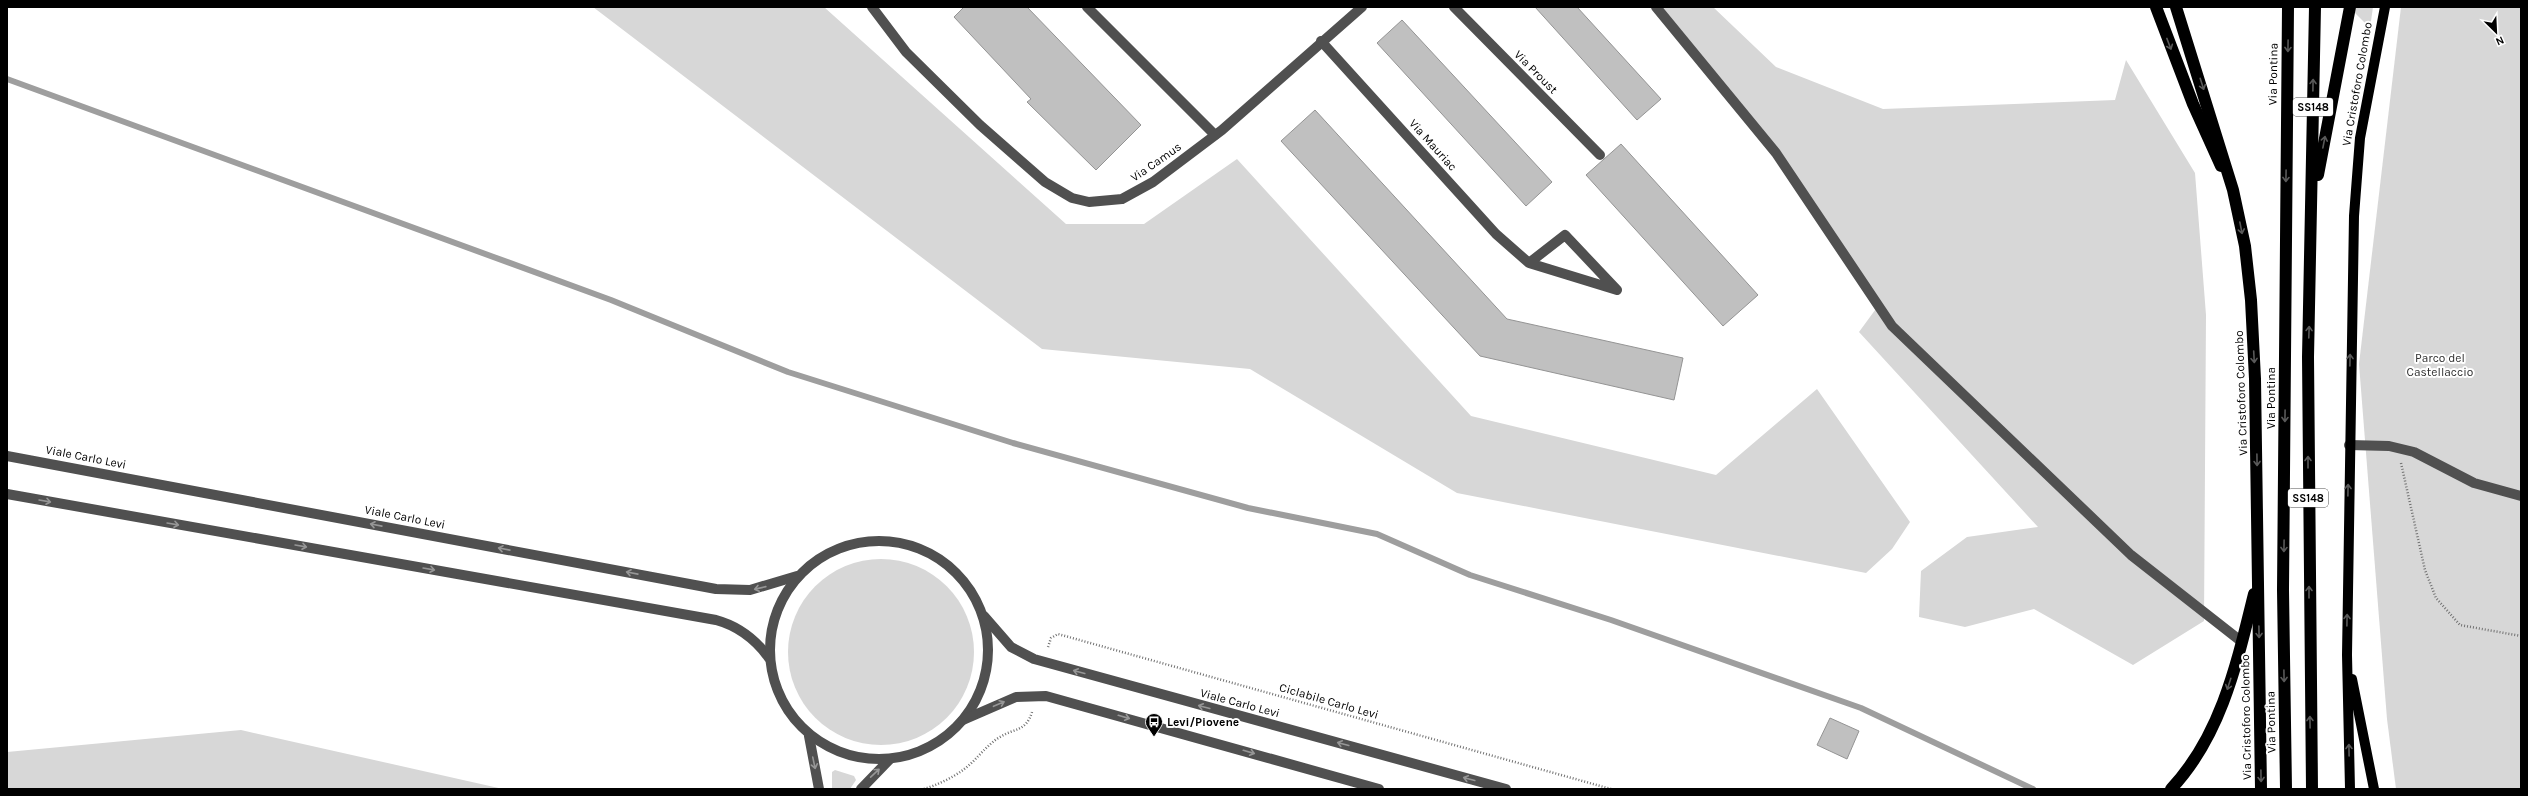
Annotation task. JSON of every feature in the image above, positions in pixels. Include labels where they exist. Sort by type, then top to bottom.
[{"type":"highway","points":[[2156,7],[2193,104],[2233,190]]},
{"type":"highway","name":"Via Cristoforo Colombo","points":[[2176,7],[2233,190],[2245,246],[2251,300],[2256,379],[2261,789]]},
{"type":"highway","name":"Via Pontina","points":[[2286,789],[2283,590],[2288,7]]},
{"type":"highway","name":"SS148","points":[[2312,789],[2308,357],[2315,7]]},
{"type":"highway","points":[[2312,208],[2350,7]]},
{"type":"highway","points":[[2171,789],[2198,756],[2210,734],[2224,700],[2242,642],[2258,579]]},
{"type":"main road","name":"Via Cristoforo Colombo","points":[[2350,789],[2347,655],[2349,445],[2356,185],[2368,89],[2385,7]]},
{"type":"main road","points":[[2347,655],[2374,789]]},
{"type":"street","name":"Via Camus","points":[[872,7],[906,52],[980,125],[1045,182],[1072,198],[1089,202],[1122,199],[1153,182],[1215,135],[1321,41],[1362,7]]},
{"type":"street","points":[[1087,7],[1215,135]]},
{"type":"street","name":"Via Proust","points":[[1454,7],[1600,155]]},
{"type":"street","points":[[1656,7],[1776,153],[1892,326],[2131,555],[2242,642]]},
{"type":"street","name":"Via Mauriac","points":[[1321,41],[1496,234],[1529,263],[1617,290],[1566,235],[1529,263]]},
{"type":"street","points":[[2349,445],[2397,448],[2421,455],[2474,483],[2521,496]]},
{"type":"street","name":"Viale Carlo Levi","points":[[7,456],[716,589],[750,590],[797,576]]},
{"type":"street","points":[[7,494],[716,620],[728,624],[754,641],[769,658]]},
{"type":"street","points":[[878,540],[901,542],[923,549],[943,561],[960,576],[969,588],[983,615],[988,637],[988,659],[984,681],[976,701],[963,720],[948,735],[931,747],[911,755],[890,759],[864,759],[840,753],[809,736],[783,705],[773,682],[769,658],[770,629],[778,608],[797,576],[814,561],[834,550],[848,545],[878,540]]},
{"type":"street","name":"Viale Carlo Levi","points":[[983,615],[1011,647],[1034,660],[1506,789]]},
{"type":"street","points":[[963,720],[1016,698],[1046,696],[1379,789]]},
{"type":"street","points":[[809,736],[819,789]]},
{"type":"street","points":[[861,789],[890,759]]},
{"type":"path","points":[[2397,448],[2425,570],[2436,598],[2460,625],[2521,636]]},
{"type":"path","name":"Ciclabile Carlo Levi","points":[[1048,646],[1051,638],[1058,634],[1610,789]]},
{"type":"path","points":[[924,789],[963,771],[1000,736],[1014,732],[1030,720],[1032,712]]},
{"type":"green space","points":[[593,7],[824,7],[1066,224],[1144,224],[1237,159],[1471,416],[1716,475],[1817,389],[1910,522],[1892,549],[1866,573],[1457,493],[1250,369],[1042,349]]},
{"type":"green space","points":[[1656,7],[1713,7],[1776,67],[1883,109],[2115,100],[2126,60],[2195,173],[2206,315],[2204,621],[2133,665],[2034,609],[1965,627],[1919,617],[1921,571],[1967,537],[2038,527],[1859,332],[1878,306],[1807,199]]},
{"type":"green space","points":[[2349,7],[2373,7],[2370,28]]},
{"type":"green space","name":"Parco del Castellaccio","points":[[2401,7],[2521,7],[2521,789],[2396,789],[2387,719],[2359,364]]},
{"type":"green space","points":[[872,559],[890,559],[917,566],[933,574],[947,586],[959,600],[967,616],[974,643],[974,661],[967,688],[959,704],[947,718],[933,730],[917,738],[890,745],[872,745],[845,738],[829,730],[815,718],[803,704],[792,679],[788,661],[788,643],[795,616],[803,600],[815,586],[829,574],[854,563]]},
{"type":"green space","points":[[241,730],[503,789],[7,789],[7,752]]},
{"type":"green space","points":[[835,770],[854,776],[856,780],[850,789],[832,789],[832,772]]},
{"type":"building","points":[[964,7],[1027,7],[1141,125],[1096,170],[1027,102],[1031,99],[954,17]]},
{"type":"building","points":[[1535,7],[1577,7],[1661,99],[1637,120]]},
{"type":"building","points":[[1402,20],[1552,182],[1526,206],[1377,43]]},
{"type":"building","points":[[1315,110],[1507,319],[1683,358],[1674,400],[1480,356],[1281,141]]},
{"type":"building","points":[[1621,144],[1758,295],[1723,326],[1586,175]]},
{"type":"building","points":[[1830,718],[1859,731],[1847,759],[1817,745]]},
{"type":"waterway","points":[[7,79],[611,300],[788,372],[1013,443],[1248,508],[1377,534],[1470,575],[1611,620],[1861,708],[2033,789]]},
{"type":"place","name":"Levi/Piovene","points":[[1154,737]]}]
